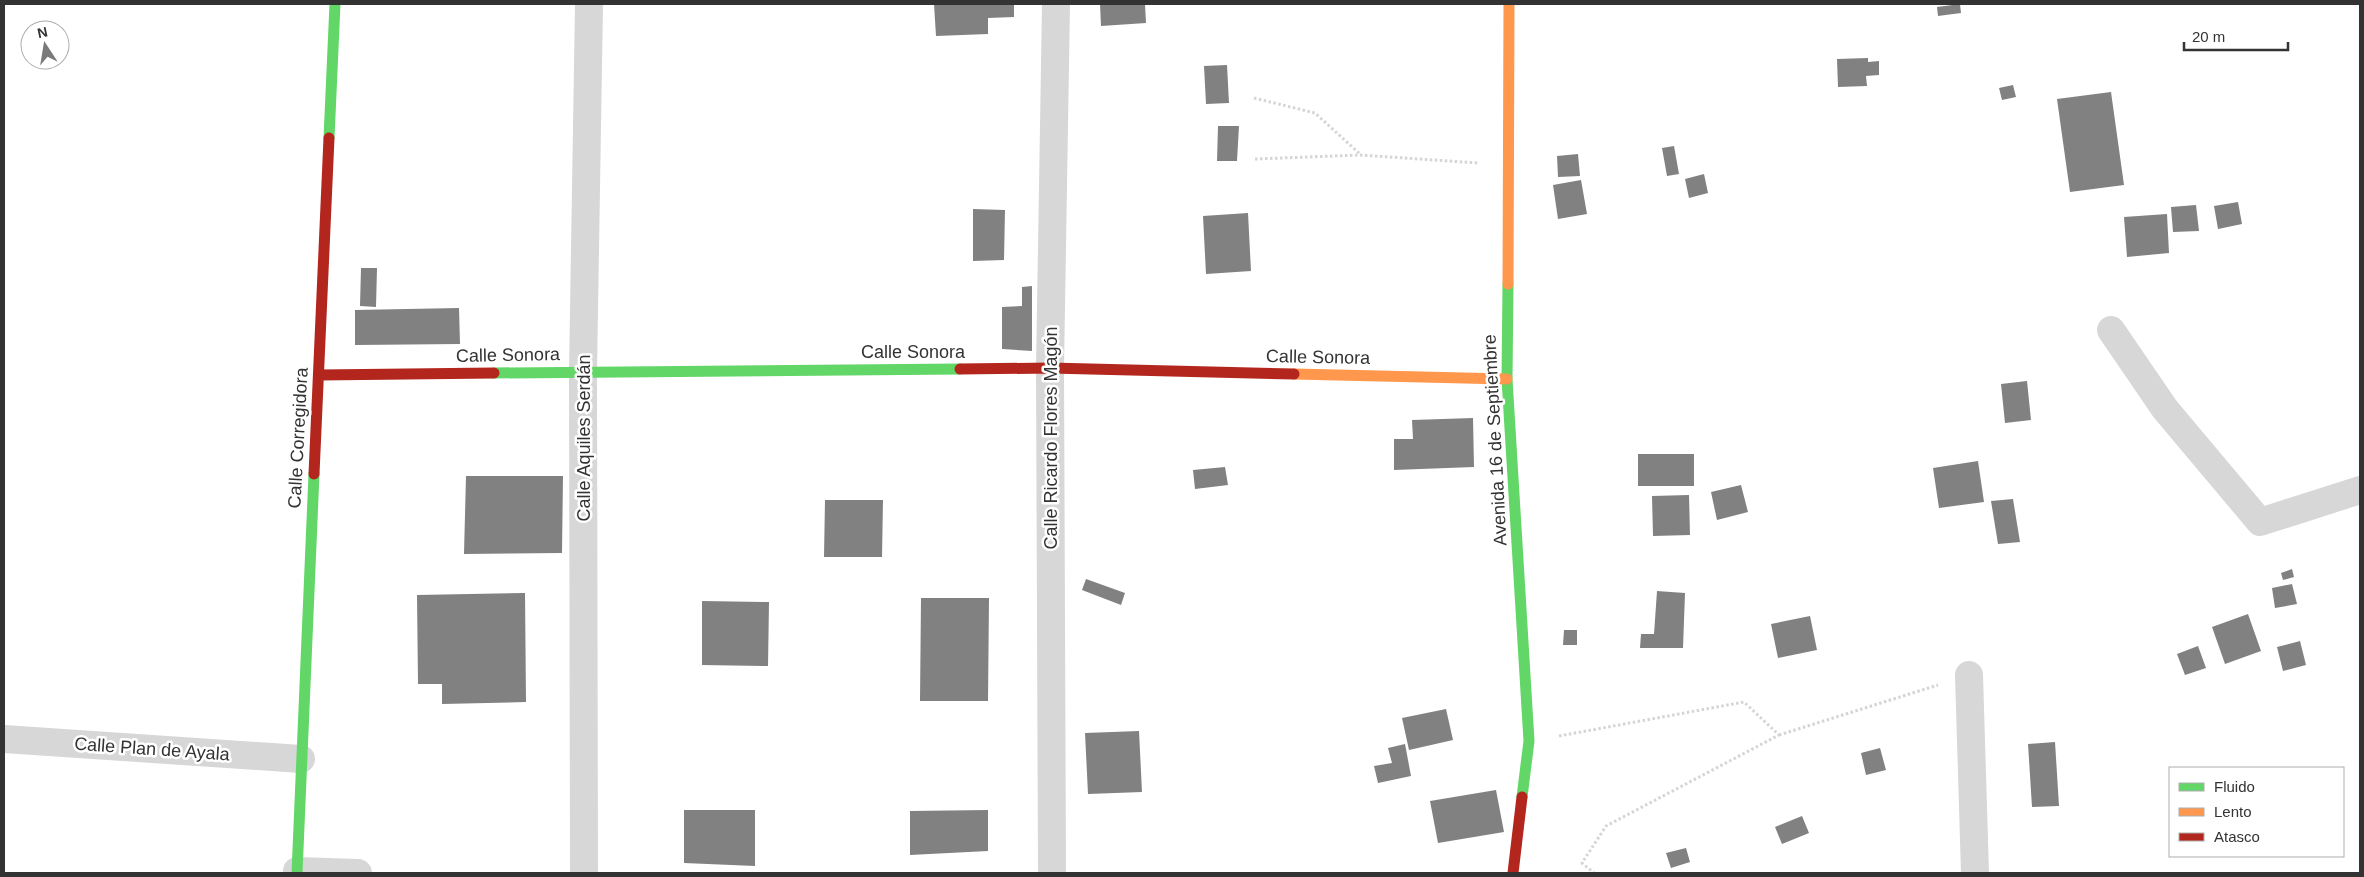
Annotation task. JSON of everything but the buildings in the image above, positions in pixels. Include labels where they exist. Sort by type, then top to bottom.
[{"type":"street","name":"Calle Corregidora","points":[[297,872],[335,4]]},
{"type":"street","name":"Calle Aquiles Serdán","points":[[584,873],[583,372],[589,4]]},
{"type":"street","name":"Calle Ricardo Flores Magón","points":[[1052,873],[1050,368],[1056,4]]},
{"type":"street","name":"Avenida 16 de Septiembre","points":[[1509,4],[1507,379],[1529,741],[1513,873]]},
{"type":"street","points":[[2111,330],[2165,409],[2260,522],[2360,490]]},
{"type":"street","name":"Calle Sonora","points":[[319,375],[1050,368],[1507,379]]},
{"type":"street","points":[[1969,675],[1976,873]]},
{"type":"street","name":"Calle Plan de Ayala","points":[[4,739],[301,759]]},
{"type":"street","points":[[297,872],[358,873]]},
{"type":"path","points":[[1254,98],[1315,112],[1360,155]]},
{"type":"path","points":[[1255,159],[1360,155],[1508,165]]},
{"type":"path","points":[[1594,873],[1582,863],[1606,826],[1778,735],[1969,675]]},
{"type":"path","points":[[1529,741],[1744,702],[1778,735]]},
{"type":"traffic: fast","points":[[329,138],[335,4]]},
{"type":"traffic: fast","points":[[1508,284],[1507,379],[1529,741],[1522,797]]},
{"type":"traffic: fast","points":[[494,373],[960,369]]},
{"type":"traffic: fast","points":[[297,873],[314,474]]},
{"type":"traffic: slow","points":[[1508,284],[1509,4]]},
{"type":"traffic: slow","points":[[1294,374],[1507,379]]},
{"type":"traffic: jam","points":[[314,474],[329,138]]},
{"type":"traffic: jam","points":[[960,369],[1050,368],[1294,374]]},
{"type":"traffic: jam","points":[[319,375],[494,373]]},
{"type":"traffic: jam","points":[[1513,873],[1522,797]]}]
